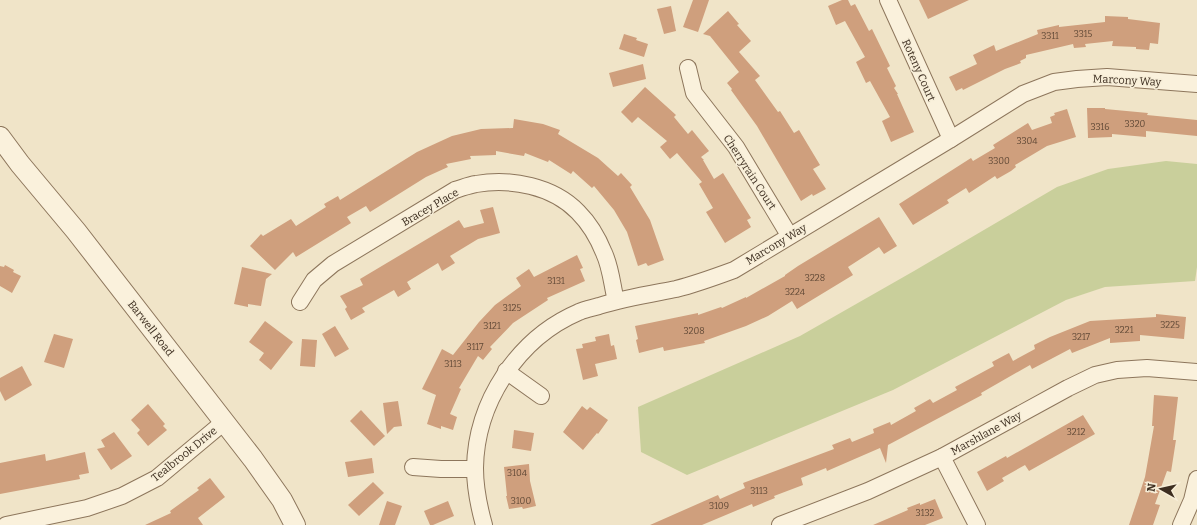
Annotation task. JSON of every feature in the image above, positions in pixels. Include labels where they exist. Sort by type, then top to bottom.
[{"type":"street","name":"Roteny Court","points":[[888,0],[951,139]]},
{"type":"street","name":"Cherryrain Court","points":[[688,68],[694,93],[736,147],[789,235]]},
{"type":"street","name":"Marcony Way","points":[[484,525],[480,508],[475,469],[477,445],[483,421],[494,392],[506,371],[530,343],[553,326],[579,312],[616,301],[678,288],[734,270],[789,235],[951,139],[1023,94],[1054,82],[1107,77],[1197,84]]},
{"type":"street","name":"Barwell Road","points":[[0,137],[253,459],[282,500],[295,525]]},
{"type":"street","name":"Bracey Place","points":[[300,302],[314,280],[333,264],[455,190],[475,184],[492,182],[527,185],[547,192],[578,211],[593,230],[605,255],[616,301]]},
{"type":"street","name":"Marshlane Way","points":[[780,525],[868,491],[942,457],[1068,388],[1095,375],[1117,370],[1148,368],[1197,372]]},
{"type":"street","points":[[506,371],[541,396]]},
{"type":"street","name":"Tealbrook Drive","points":[[6,525],[49,521],[122,496],[157,478],[224,422]]},
{"type":"street","points":[[942,457],[977,525]]},
{"type":"street","points":[[413,468],[475,469]]},
{"type":"street","points":[[1182,525],[1192,500],[1197,479]]},
{"type":"green space","points":[[1166,161],[1197,164],[1197,267],[1195,281],[1105,287],[1066,300],[893,390],[687,475],[641,452],[638,407],[800,336],[1057,187],[1108,169]]},
{"type":"building","points":[[693,0],[709,0],[698,32],[683,27]]},
{"type":"building","points":[[842,0],[848,0],[851,6],[855,4],[869,31],[872,29],[890,66],[887,68],[896,86],[894,88],[914,132],[891,142],[882,121],[890,117],[870,81],[866,83],[856,62],[865,57],[845,21],[836,25],[828,6]]},
{"type":"building","points":[[919,0],[969,0],[928,19]]},
{"type":"building","points":[[671,6],[676,31],[664,34],[657,9]]},
{"type":"building","points":[[728,11],[739,24],[737,25],[751,41],[739,52],[760,76],[755,80],[778,112],[780,111],[794,133],[799,130],[820,165],[813,169],[826,189],[813,196],[812,194],[801,201],[757,126],[727,83],[739,72],[710,36],[703,34]]},
{"type":"building","points":[[1105,16],[1128,17],[1128,19],[1160,23],[1158,44],[1150,43],[1149,50],[1136,49],[1136,47],[1112,46],[1113,41],[1085,44],[1086,47],[1074,48],[1073,44],[1026,55],[1026,58],[1020,61],[1021,63],[1005,69],[963,90],[962,88],[956,91],[949,77],[977,64],[973,55],[994,45],[996,51],[1038,34],[1037,30],[1059,25],[1059,27],[1105,22]]},
{"type":"building","points":[[624,34],[637,38],[636,40],[648,44],[644,57],[619,49]]},
{"type":"building","points":[[643,64],[646,79],[613,87],[609,73]]},
{"type":"building","points":[[645,87],[676,115],[674,117],[688,134],[692,130],[709,151],[701,157],[714,179],[723,173],[751,218],[747,220],[751,227],[725,243],[706,212],[713,208],[699,184],[702,182],[677,153],[670,159],[660,147],[667,141],[638,117],[632,123],[621,112]]},
{"type":"building","points":[[1087,108],[1105,108],[1148,113],[1147,115],[1197,120],[1197,136],[1146,131],[1146,137],[1112,134],[1112,137],[1088,138]]},
{"type":"building","points":[[1067,109],[1076,137],[1047,146],[1015,165],[1016,167],[1011,171],[997,179],[995,176],[969,193],[966,188],[947,200],[949,203],[913,225],[899,204],[971,158],[973,161],[995,148],[993,145],[1028,123],[1032,130],[1052,123],[1050,117],[1055,115],[1054,113]]},
{"type":"building","points":[[514,119],[543,124],[560,130],[558,134],[598,158],[618,176],[621,173],[632,185],[630,187],[650,220],[664,260],[648,266],[646,263],[638,266],[627,232],[614,210],[594,186],[592,188],[573,171],[571,174],[549,160],[548,162],[525,153],[524,156],[496,151],[496,155],[470,156],[471,159],[446,164],[448,167],[426,177],[370,212],[366,206],[347,217],[351,223],[296,257],[293,252],[275,270],[250,246],[261,234],[263,236],[291,219],[296,226],[326,207],[324,204],[338,196],[340,200],[417,152],[452,136],[481,129],[513,128]]},
{"type":"building","points":[[493,207],[500,233],[478,239],[450,256],[455,263],[442,271],[438,263],[407,282],[411,289],[398,297],[394,290],[362,308],[365,312],[351,320],[345,309],[347,307],[340,296],[363,285],[360,279],[459,220],[464,228],[484,223],[480,210]]},
{"type":"building","points":[[879,217],[897,246],[884,254],[879,247],[848,267],[853,275],[797,309],[792,301],[768,316],[746,326],[704,341],[705,343],[664,351],[663,347],[639,353],[635,326],[698,313],[698,315],[721,307],[722,308],[746,298],[785,276],[798,266]]},
{"type":"building","points":[[577,255],[583,268],[580,269],[585,281],[547,298],[548,300],[513,323],[490,347],[492,349],[483,360],[478,356],[459,388],[461,389],[450,414],[457,417],[453,430],[441,426],[441,429],[427,424],[436,395],[422,389],[442,349],[453,355],[479,322],[495,305],[521,286],[516,278],[529,269],[534,277]]},
{"type":"building","points":[[5,265],[14,270],[13,272],[21,276],[12,293],[0,286],[0,266],[4,267]]},
{"type":"building","points":[[242,267],[272,274],[266,279],[261,306],[248,304],[248,307],[234,304]]},
{"type":"building","points":[[1156,314],[1186,317],[1184,339],[1140,335],[1140,341],[1110,343],[1110,338],[1072,353],[1070,349],[1032,369],[1030,365],[981,393],[982,395],[888,445],[886,463],[880,448],[827,471],[826,468],[801,478],[803,485],[774,496],[775,498],[753,507],[752,504],[702,525],[650,525],[718,495],[720,499],[745,488],[743,483],[834,449],[832,445],[850,438],[852,442],[874,433],[873,429],[890,422],[891,425],[916,411],[914,408],[930,399],[933,403],[957,390],[955,387],[994,366],[992,362],[1009,353],[1013,361],[1035,349],[1034,345],[1090,321],[1156,317]]},
{"type":"building","points":[[265,321],[293,342],[271,370],[259,360],[264,353],[249,342]]},
{"type":"building","points":[[335,326],[349,349],[335,357],[322,334]]},
{"type":"building","points":[[54,334],[73,339],[64,368],[44,362]]},
{"type":"building","points":[[609,334],[611,346],[614,345],[617,359],[595,364],[598,376],[583,380],[576,349],[583,348],[582,344],[596,341],[595,337]]},
{"type":"building","points":[[302,339],[317,340],[315,367],[300,366]]},
{"type":"building","points":[[22,366],[32,385],[5,401],[0,391],[0,378]]},
{"type":"building","points":[[1154,395],[1178,397],[1173,440],[1176,440],[1171,472],[1167,471],[1155,504],[1160,505],[1153,525],[1129,525],[1145,477],[1154,426],[1152,426]]},
{"type":"building","points":[[398,401],[402,426],[394,427],[387,434],[383,403]]},
{"type":"building","points":[[148,404],[165,424],[163,426],[167,430],[148,446],[137,433],[140,430],[131,420]]},
{"type":"building","points":[[582,406],[587,410],[590,407],[608,420],[598,434],[597,433],[583,450],[563,432]]},
{"type":"building","points":[[361,410],[385,436],[374,446],[350,421]]},
{"type":"building","points":[[1083,415],[1095,434],[1029,471],[1025,465],[1002,478],[1004,481],[987,491],[977,472],[1006,456],[1007,458]]},
{"type":"building","points":[[514,430],[534,433],[531,451],[512,448]]},
{"type":"building","points":[[114,432],[132,456],[111,470],[97,449],[105,447],[101,440]]},
{"type":"building","points":[[85,452],[89,473],[79,475],[80,479],[0,494],[0,463],[45,454],[46,461]]},
{"type":"building","points":[[372,458],[374,473],[348,477],[345,462]]},
{"type":"building","points":[[529,464],[530,481],[536,506],[523,509],[522,507],[509,509],[506,496],[504,467]]},
{"type":"building","points":[[210,478],[225,497],[198,518],[203,525],[145,525],[171,513],[170,511],[199,490],[197,488]]},
{"type":"building","points":[[373,482],[384,493],[359,516],[348,505]]},
{"type":"building","points":[[935,499],[943,518],[925,525],[873,525],[908,510],[907,508]]},
{"type":"building","points":[[387,501],[402,506],[395,525],[379,525]]},
{"type":"building","points":[[448,501],[454,516],[430,525],[424,511]]}]
